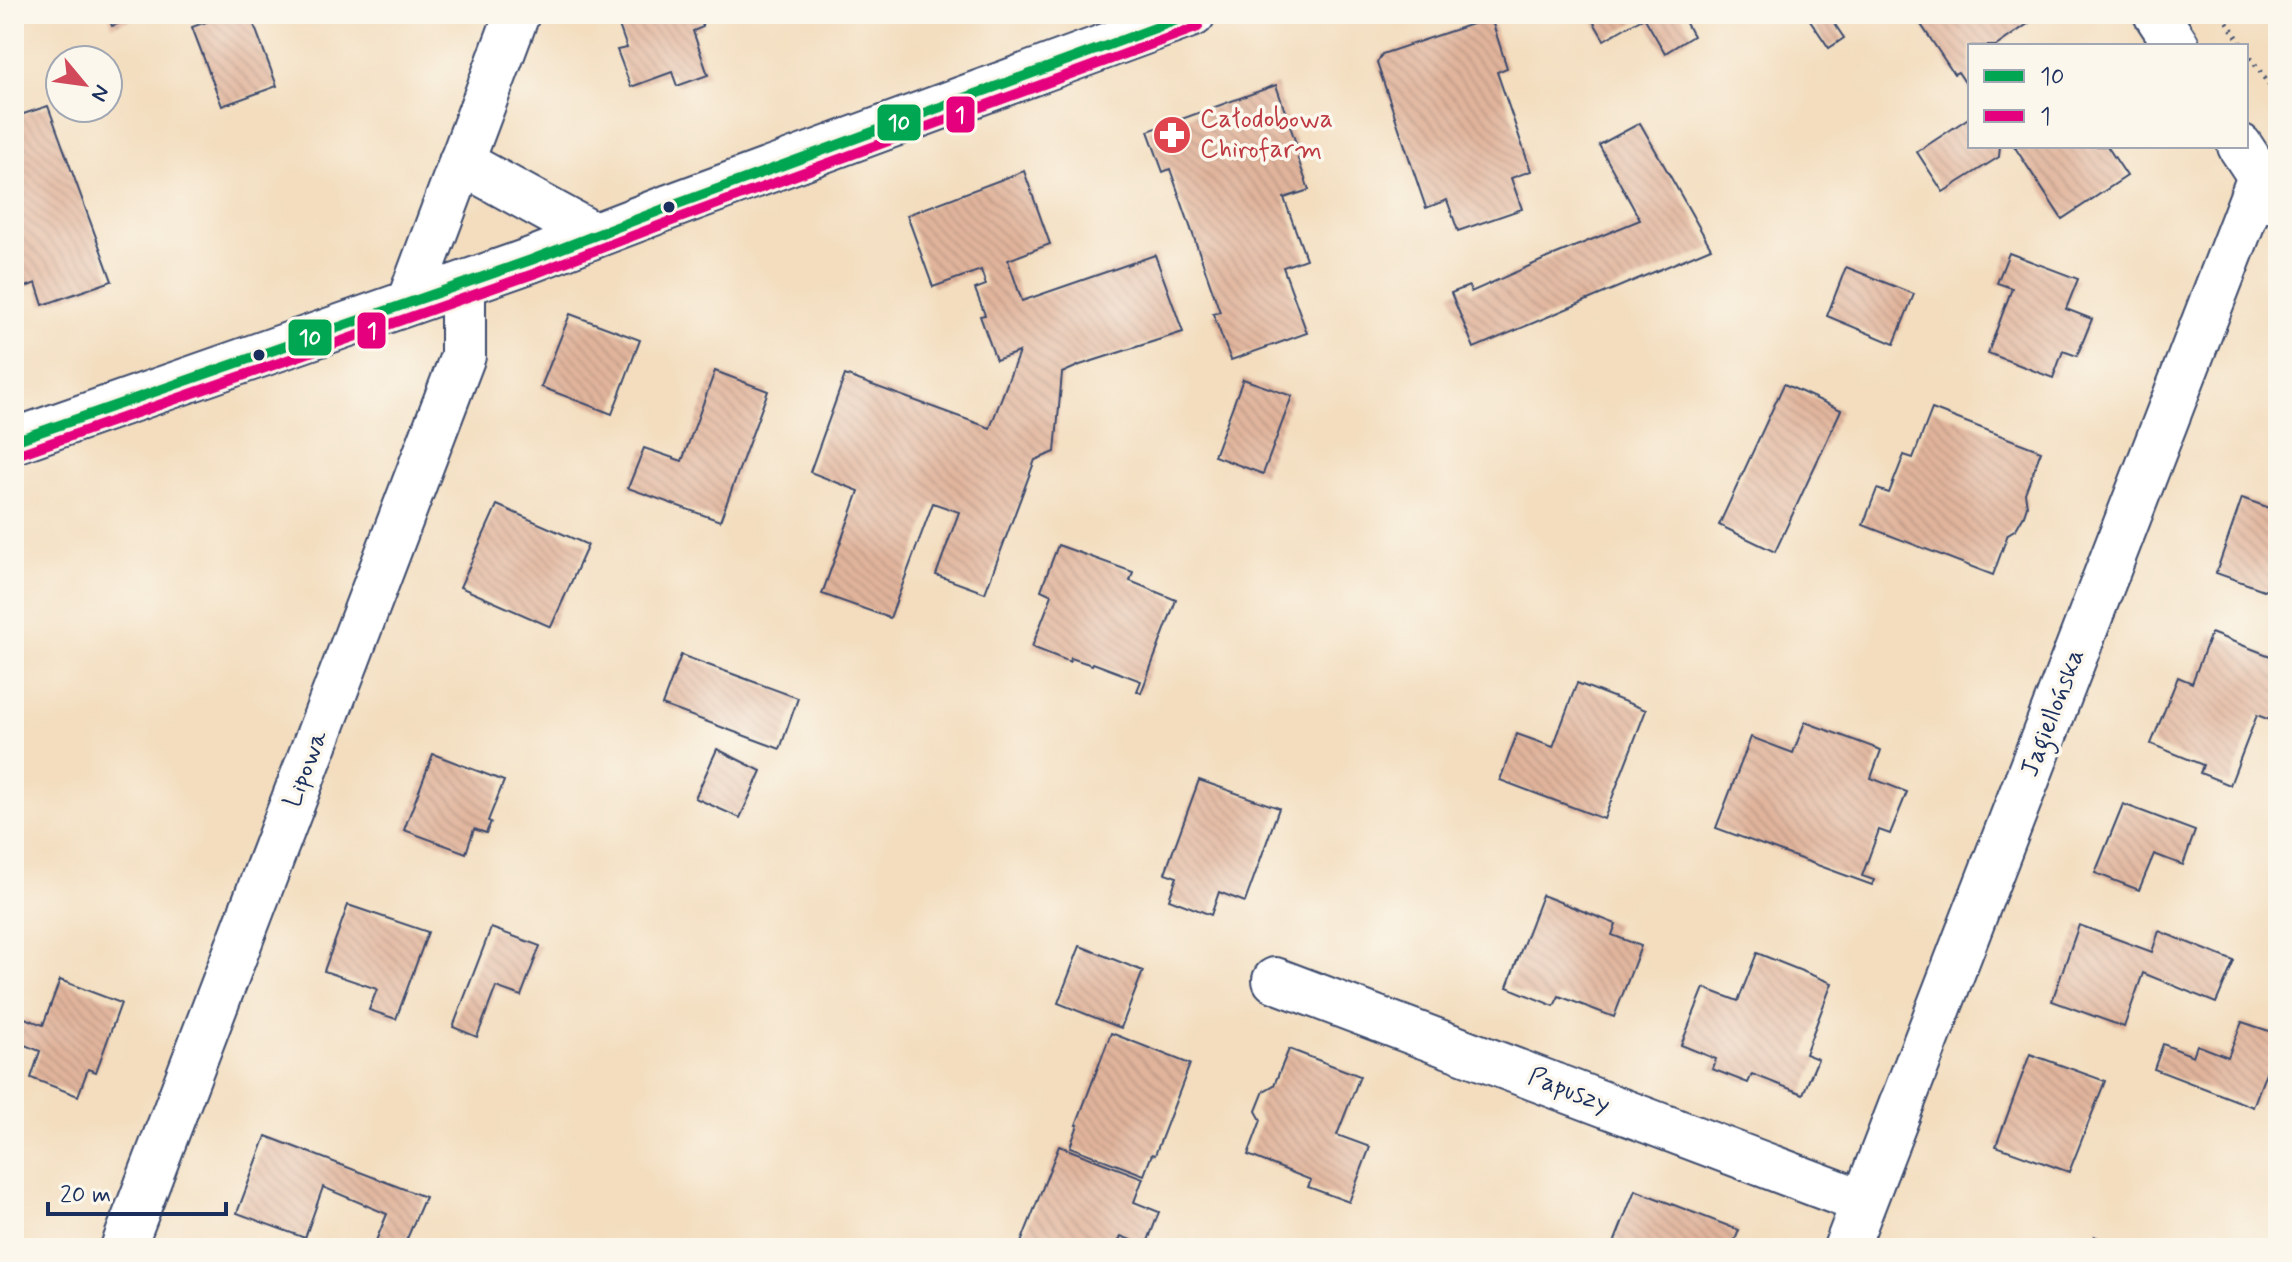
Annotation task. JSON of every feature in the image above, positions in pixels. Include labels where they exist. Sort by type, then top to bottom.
[{"type":"street","points":[[409,302],[517,14]]},
{"type":"street","points":[[14,441],[463,285],[1193,14]]},
{"type":"street","points":[[2156,14],[2176,44]]},
{"type":"street","points":[[461,162],[594,235]]},
{"type":"street","name":"Jagiellońska","points":[[1846,1248],[2259,176]]},
{"type":"street","name":"Lipowa","points":[[123,1248],[463,356],[463,285]]},
{"type":"street","name":"Papuszy","points":[[1275,980],[1863,1202]]},
{"type":"path","points":[[2222,14],[2240,44]]},
{"type":"path","points":[[2248,56],[2278,98]]},
{"type":"building","points":[[108,14],[146,14],[112,26]]},
{"type":"building","points":[[228,14],[250,14],[277,86],[222,106],[192,27]]},
{"type":"building","points":[[615,14],[699,14],[703,27],[693,31],[708,75],[677,86],[672,72],[631,87],[617,50],[627,48]]},
{"type":"building","points":[[1589,14],[1681,14],[1693,36],[1665,53],[1644,17],[1604,40]]},
{"type":"building","points":[[1806,14],[1848,14],[1834,23],[1844,38],[1829,48]]},
{"type":"building","points":[[1914,14],[2023,14],[2029,23],[1999,44],[1968,44],[1968,87],[1958,72],[1954,74]]},
{"type":"building","points":[[1484,20],[1493,24],[1507,68],[1497,72],[1531,171],[1511,178],[1522,209],[1458,231],[1447,200],[1426,208],[1377,63],[1382,54]]},
{"type":"building","points":[[1276,85],[1309,190],[1284,198],[1306,259],[1283,267],[1307,333],[1231,360],[1213,314],[1220,312],[1170,169],[1163,172],[1148,131]]},
{"type":"building","points":[[44,107],[44,124],[55,124],[112,281],[43,305],[36,283],[18,290],[14,278],[14,117]]},
{"type":"building","points":[[1968,118],[1968,148],[2000,148],[1999,157],[1943,192],[1917,152]]},
{"type":"building","points":[[1640,123],[1711,248],[1474,348],[1451,293],[1469,286],[1471,292],[1640,220],[1599,145]]},
{"type":"building","points":[[2015,148],[2108,148],[2127,176],[2062,219]]},
{"type":"building","points":[[1024,171],[1050,244],[1008,260],[1022,301],[1155,255],[1183,332],[1062,373],[1055,452],[1035,460],[985,593],[936,575],[959,512],[933,503],[890,618],[822,594],[859,491],[810,472],[845,375],[990,428],[1019,352],[996,360],[980,316],[985,315],[975,289],[986,285],[981,270],[933,287],[907,215]]},
{"type":"building","points":[[2009,253],[2078,279],[2066,309],[2092,319],[2077,356],[2063,351],[2053,378],[1988,353],[2012,288],[1997,283]]},
{"type":"building","points":[[1846,267],[1914,294],[1894,344],[1827,316]]},
{"type":"building","points":[[570,314],[640,340],[612,414],[541,387]]},
{"type":"building","points":[[715,371],[768,391],[720,521],[628,488],[644,448],[682,461]]},
{"type":"building","points":[[1243,379],[1292,396],[1263,474],[1214,456]]},
{"type":"building","points":[[1784,384],[1841,410],[1775,552],[1719,525]]},
{"type":"building","points":[[1932,409],[2041,451],[2025,493],[2027,506],[2024,515],[2016,529],[2008,534],[1993,575],[1863,525],[1877,489],[1889,493],[1904,455],[1913,458]]},
{"type":"building","points":[[2242,498],[2278,511],[2278,595],[2216,573]]},
{"type":"building","points":[[497,505],[588,545],[551,627],[460,587]]},
{"type":"building","points":[[1058,545],[1133,572],[1130,581],[1176,600],[1141,693],[1137,691],[1141,681],[1093,663],[1071,658],[1070,662],[1032,647],[1052,595],[1041,590]]},
{"type":"building","points":[[2211,633],[2278,659],[2278,723],[2257,715],[2230,785],[2200,773],[2203,765],[2151,744],[2178,677],[2192,683]]},
{"type":"building","points":[[681,655],[798,698],[780,749],[662,705]]},
{"type":"building","points":[[1577,683],[1646,710],[1604,819],[1500,780],[1517,734],[1553,747]]},
{"type":"building","points":[[1805,722],[1881,750],[1871,778],[1907,792],[1890,834],[1879,830],[1862,876],[1874,880],[1872,885],[1716,828],[1751,737],[1793,753]]},
{"type":"building","points":[[717,749],[761,771],[740,818],[695,798]]},
{"type":"building","points":[[433,754],[504,781],[486,833],[474,829],[466,853],[404,830]]},
{"type":"building","points":[[1199,780],[1279,808],[1245,902],[1219,892],[1211,915],[1169,899],[1177,877],[1165,873]]},
{"type":"building","points":[[2123,804],[2195,831],[2183,865],[2154,854],[2139,890],[2095,873]]},
{"type":"building","points":[[1542,895],[1616,924],[1612,935],[1641,946],[1614,1017],[1559,996],[1554,1006],[1507,987]]},
{"type":"building","points":[[348,905],[428,932],[396,1019],[369,1010],[377,989],[324,971]]},
{"type":"building","points":[[2079,925],[2152,952],[2159,931],[2234,961],[2216,1003],[2143,973],[2124,1027],[2052,1001]]},
{"type":"building","points":[[491,928],[540,946],[521,996],[496,987],[477,1037],[453,1027]]},
{"type":"building","points":[[1080,946],[1143,971],[1121,1028],[1058,1003]]},
{"type":"building","points":[[1757,953],[1832,983],[1805,1054],[1818,1059],[1803,1094],[1752,1074],[1748,1083],[1712,1069],[1716,1059],[1681,1045],[1704,988],[1738,1001]]},
{"type":"building","points":[[60,980],[121,1003],[96,1072],[88,1069],[78,1096],[31,1078],[40,1051],[17,1042],[25,1018],[43,1025]]},
{"type":"building","points":[[2242,1022],[2278,1034],[2253,1107],[2154,1069],[2163,1044],[2193,1056],[2197,1045],[2228,1057]]},
{"type":"building","points":[[1111,1033],[1190,1064],[1155,1155],[1152,1154],[1144,1175],[1070,1147]]},
{"type":"building","points":[[1289,1049],[1360,1076],[1337,1135],[1370,1147],[1349,1202],[1308,1187],[1311,1180],[1248,1155],[1261,1120],[1256,1111],[1264,1091],[1274,1085]]},
{"type":"building","points":[[2030,1054],[2105,1081],[2069,1172],[1996,1146]]},
{"type":"building","points":[[266,1136],[425,1197],[403,1248],[373,1248],[387,1214],[323,1187],[305,1238],[237,1213]]},
{"type":"building","points":[[1059,1146],[1143,1178],[1134,1202],[1159,1212],[1146,1246],[1121,1236],[1116,1248],[1019,1248]]},
{"type":"building","points":[[1635,1190],[1739,1230],[1732,1248],[1612,1248]]},
{"type":"building","points":[[2094,1236],[2122,1248],[2089,1248]]},
{"type":"transit line","name":"10","points":[[14,441],[531,260],[1193,14]]},
{"type":"transit line","name":"1","points":[[19,454],[536,273],[1198,27]]},
{"type":"place","name":"Całodobowa Chirofarm","points":[[1172,135]]}]
